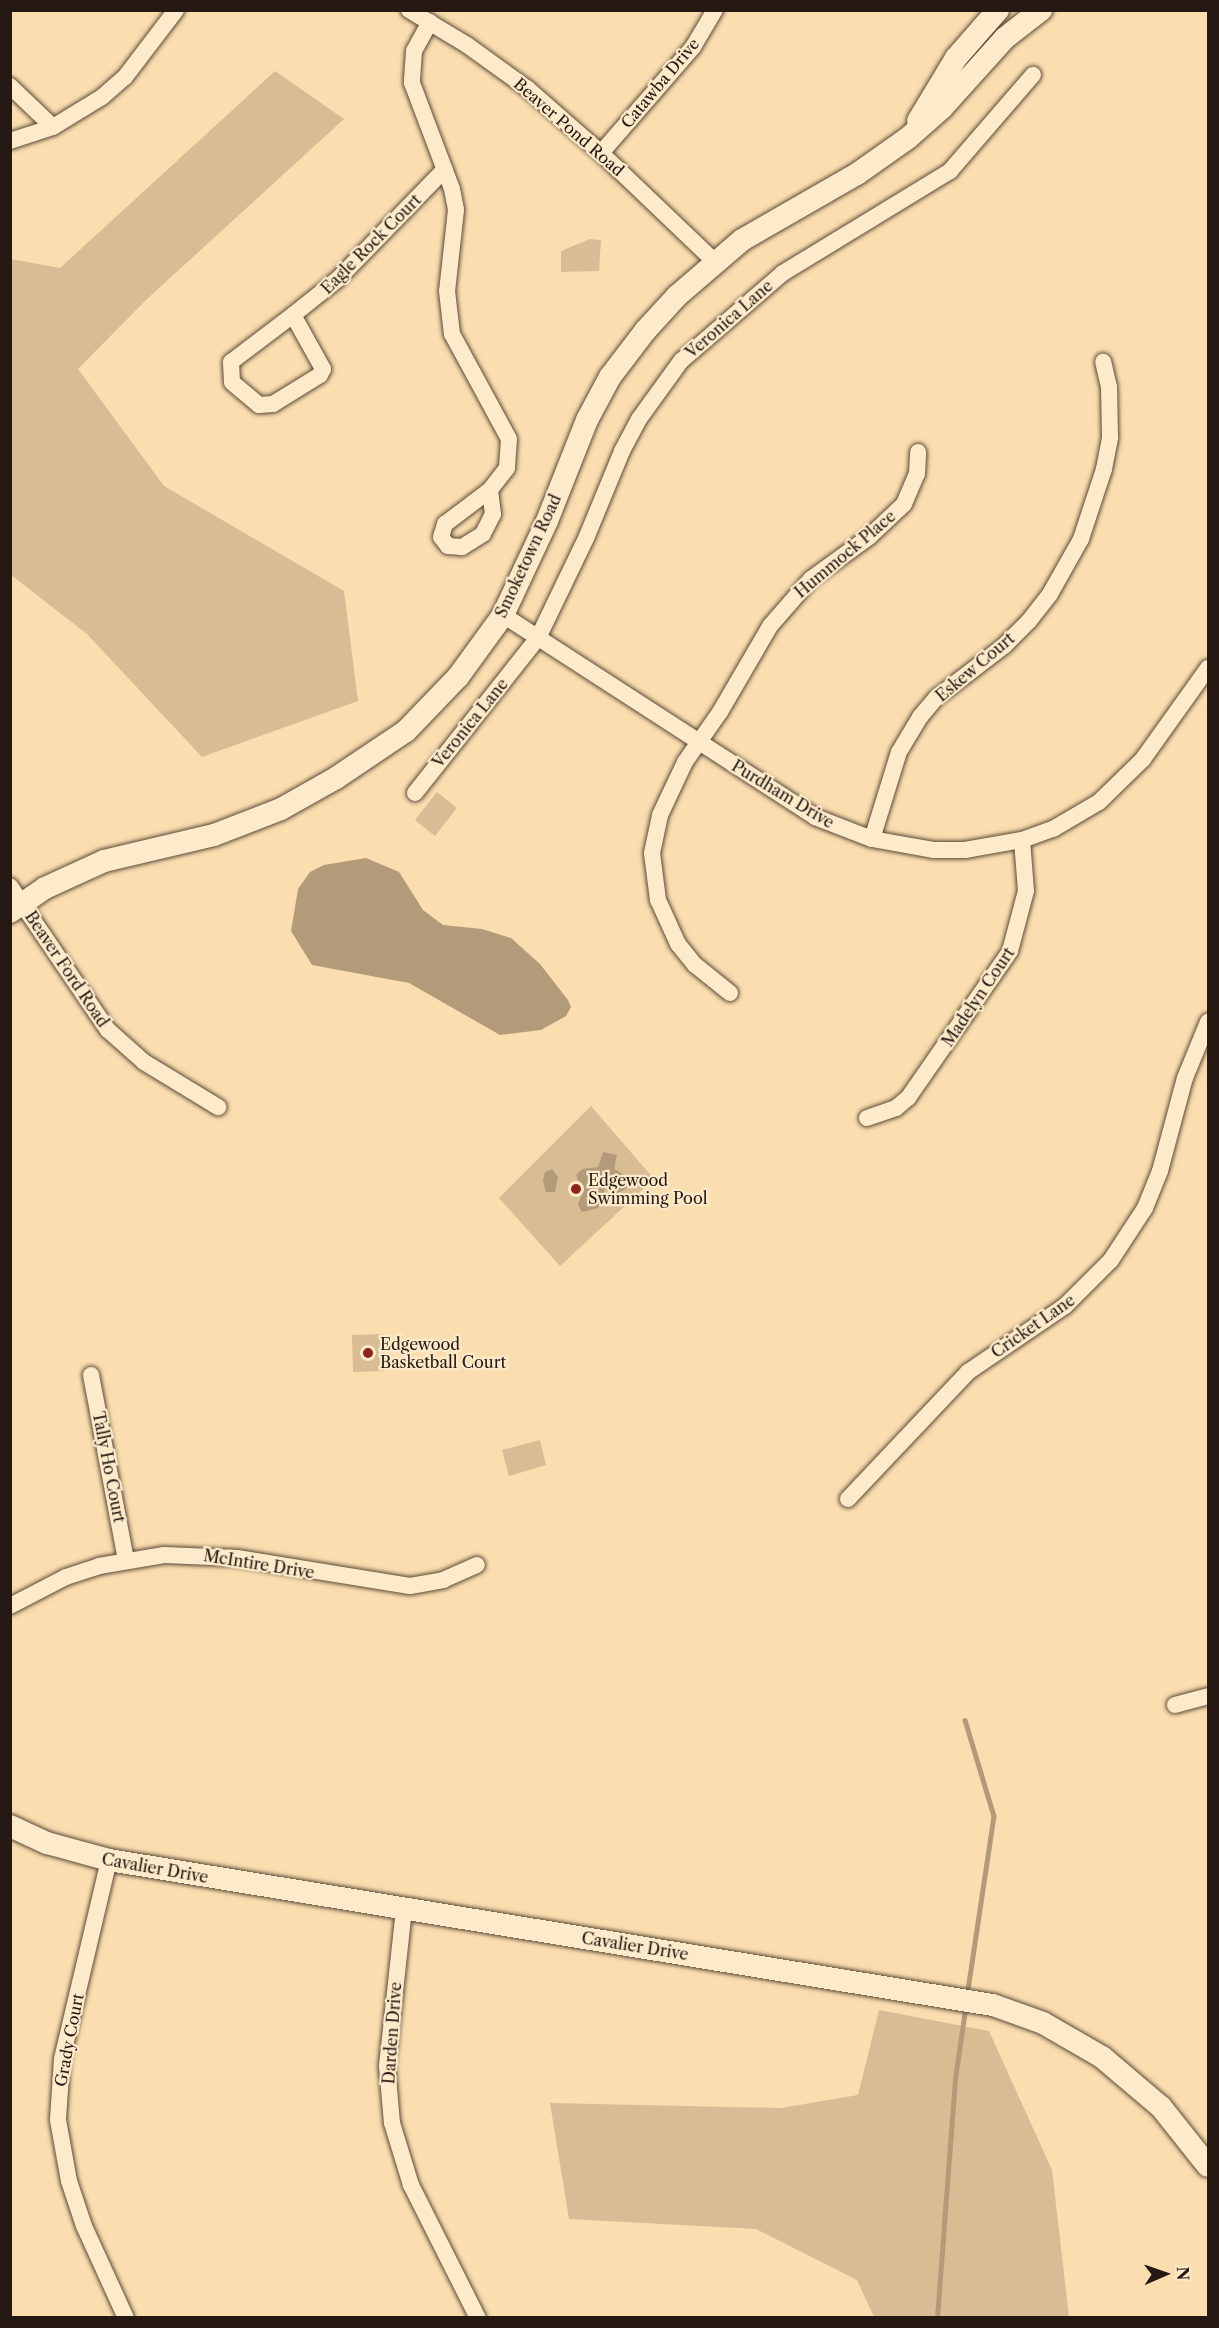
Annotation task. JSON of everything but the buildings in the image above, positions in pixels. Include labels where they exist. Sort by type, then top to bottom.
[{"type":"main road","name":"Smoketown Road","points":[[908,138],[956,58],[998,10]]},
{"type":"main road","name":"Smoketown Road","points":[[14,900],[104,861],[244,824],[336,778],[393,742],[436,702],[503,615],[610,377],[645,331],[714,261],[780,214],[856,174],[908,138],[942,108],[1005,38],[1041,10]]},
{"type":"main road","name":"Cavalier Drive","points":[[10,1826],[47,1843],[109,1860],[993,2005],[1043,2023],[1102,2057],[1161,2107],[1209,2166]]},
{"type":"street","points":[[10,141],[53,127],[102,97],[125,77],[176,10]]},
{"type":"street","name":"Beaver Pond Road","points":[[409,10],[519,83],[601,153],[714,261]]},
{"type":"street","name":"Catawba Drive","points":[[601,153],[693,47],[715,10]]},
{"type":"street","points":[[430,22],[414,51],[411,77],[445,169],[456,210],[447,291],[452,334],[509,439],[507,468],[490,490]]},
{"type":"street","name":"Veronica Lane","points":[[415,793],[538,638],[630,435],[681,360],[783,273],[950,171],[1033,75]]},
{"type":"street","points":[[10,86],[53,127]]},
{"type":"street","name":"Eagle Rock Court","points":[[293,315],[323,369],[320,375],[273,404],[259,405],[232,381],[231,362],[338,279],[445,169]]},
{"type":"street","name":"Eskew Court","points":[[872,839],[898,752],[920,717],[936,698],[1005,645],[1029,621],[1050,594],[1081,539],[1102,478],[1110,437],[1109,387],[1103,362]]},
{"type":"street","name":"Hummock Place","points":[[730,993],[695,965],[678,944],[658,900],[652,853],[660,815],[698,742],[789,601],[819,573],[869,537],[904,504],[917,474],[918,452]]},
{"type":"street","name":"Purdham Drive","points":[[503,615],[815,817],[872,839],[933,850],[965,850],[1022,840],[1079,815],[1120,784],[1209,668]]},
{"type":"street","name":"Madelyn Court","points":[[867,1118],[889,1111],[908,1098],[1011,951],[1026,891],[1022,840]]},
{"type":"street","name":"Beaver Ford Road","points":[[14,900],[108,1030],[144,1062],[218,1107]]},
{"type":"street","name":"Cricket Lane","points":[[848,1499],[968,1372],[1065,1306],[1111,1260],[1145,1208],[1160,1171],[1185,1078],[1209,1022]]},
{"type":"street","name":"Tally Ho Court","points":[[91,1375],[126,1560]]},
{"type":"street","name":"McIntire Drive","points":[[10,1605],[66,1577],[126,1560],[201,1554],[410,1586],[443,1580],[477,1565]]},
{"type":"street","points":[[1175,1705],[1209,1696]]},
{"type":"street","name":"Grady Court","points":[[109,1860],[62,2059],[58,2120],[69,2181],[84,2226],[126,2318]]},
{"type":"street","name":"Darden Drive","points":[[404,1909],[388,2055],[392,2123],[411,2185],[478,2318]]},
{"type":"shaded area","points":[[275,71],[344,119],[147,299],[78,369],[164,486],[344,591],[358,701],[202,757],[87,634],[11,575],[11,259],[60,268]]},
{"type":"shaded area","points":[[590,239],[601,240],[599,271],[561,272],[561,251]]},
{"type":"shaded area","points":[[437,792],[457,808],[435,836],[415,820]]},
{"type":"shaded area","points":[[366,858],[399,872],[423,910],[443,925],[482,929],[511,938],[540,964],[568,1000],[571,1007],[566,1016],[541,1030],[500,1035],[409,983],[312,965],[291,931],[298,889],[310,872],[324,865]]},
{"type":"shaded area","name":"Edgewood Swimming Pool","points":[[591,1106],[654,1179],[560,1266],[499,1198]]},
{"type":"shaded area","points":[[603,1152],[617,1155],[614,1169],[628,1177],[627,1188],[616,1194],[606,1187],[598,1208],[582,1212],[578,1205],[583,1190],[576,1175],[582,1169],[598,1167]]},
{"type":"shaded area","points":[[552,1169],[558,1177],[555,1192],[546,1192],[543,1181],[545,1172]]},
{"type":"shaded area","name":"Edgewood Basketball Court","points":[[383,1334],[384,1371],[353,1372],[352,1335]]},
{"type":"shaded area","points":[[540,1440],[546,1465],[509,1476],[502,1450]]},
{"type":"shaded area","points":[[879,2010],[989,2031],[1052,2170],[1069,2317],[874,2317],[857,2280],[756,2229],[569,2219],[550,2103],[781,2108],[858,2095]]},
{"type":"waterway","points":[[965,1720],[994,1816],[968,1990]]},
{"type":"waterway","points":[[937,2318],[955,2079],[965,2010]]},
{"type":"place","name":"Edgewood Swimming Pool","points":[[576,1189]]},
{"type":"place","name":"Edgewood Basketball Court","points":[[368,1353]]}]
